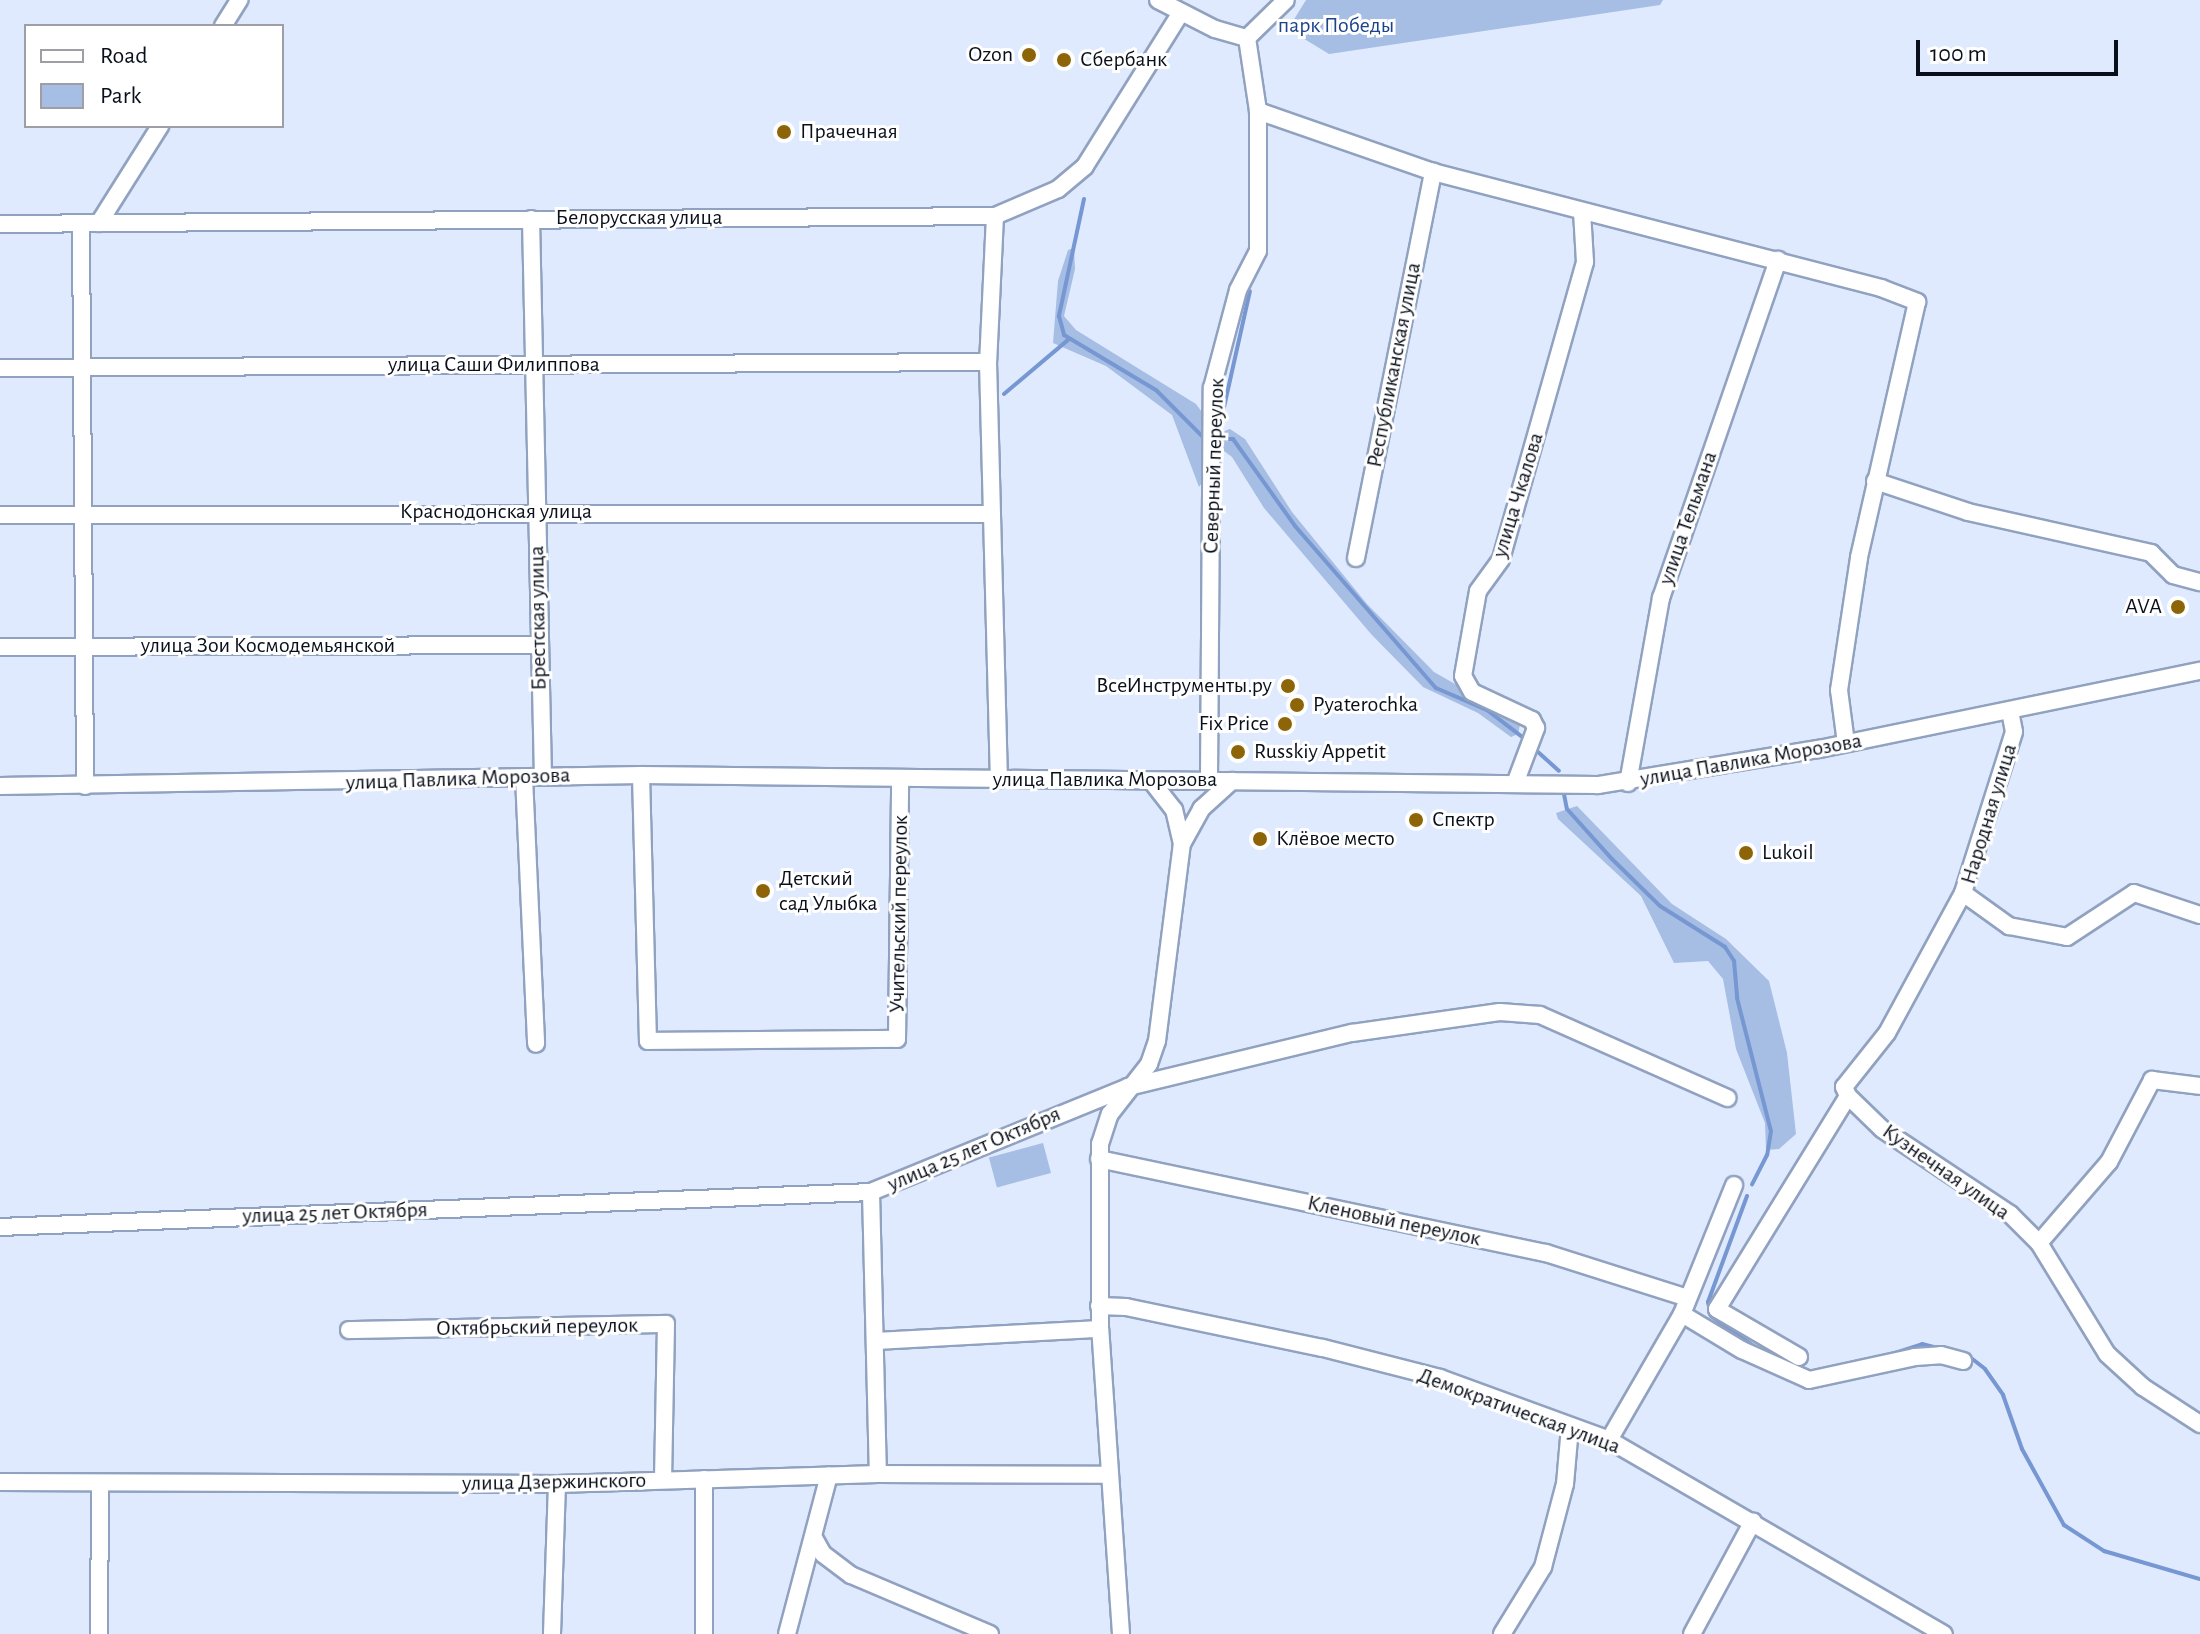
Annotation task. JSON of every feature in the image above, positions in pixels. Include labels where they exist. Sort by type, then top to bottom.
[{"type":"street","points":[[224,24],[239,0]]},
{"type":"street","points":[[1158,0],[1180,14],[1247,38],[1286,0]]},
{"type":"street","name":"Белорусская улица","points":[[0,224],[995,216],[1058,189],[1085,166],[1180,14]]},
{"type":"street","name":"Северный переулок","points":[[1209,780],[1212,388],[1238,290],[1258,251],[1258,111],[1247,38]]},
{"type":"street","points":[[1258,111],[1433,172],[1778,260],[1917,302],[1875,481],[1839,690],[1846,743]]},
{"type":"street","points":[[99,223],[159,128]]},
{"type":"street","name":"Республиканская улица","points":[[1356,558],[1433,172]]},
{"type":"street","name":"улица Чкалова","points":[[1516,781],[1536,728],[1532,720],[1472,692],[1463,676],[1478,591],[1501,559],[1585,262],[1582,211]]},
{"type":"street","points":[[995,216],[988,362],[999,780]]},
{"type":"street","name":"Брестская улица","points":[[531,219],[537,645],[543,777]]},
{"type":"street","points":[[81,224],[86,367],[85,786]]},
{"type":"street","name":"улица Тельмана","points":[[1628,783],[1661,598],[1778,260]]},
{"type":"street","name":"улица Саши Филиппова","points":[[0,368],[988,362]]},
{"type":"street","points":[[1875,481],[1968,512],[2151,553],[2173,575],[2200,582]]},
{"type":"street","name":"Краснодонская улица","points":[[0,515],[535,512],[991,514]]},
{"type":"street","name":"улица Зои Космодемьянской","points":[[0,647],[537,645]]},
{"type":"street","name":"улица Павлика Морозова","points":[[0,786],[641,775],[900,780],[1628,783],[2010,711],[2200,671]]},
{"type":"street","name":"Народная улица","points":[[2010,711],[2014,732],[1963,893],[2009,926],[2067,937],[2134,893],[2200,915]]},
{"type":"street","name":"Учительский переулок","points":[[641,775],[648,1041],[897,1039],[900,780]]},
{"type":"street","points":[[524,777],[536,1044]]},
{"type":"street","points":[[1151,781],[1174,810],[1182,844]]},
{"type":"street","points":[[1121,1634],[1099,1306],[1101,1132],[1128,1087],[1154,1053],[1182,844],[1201,809],[1232,781]]},
{"type":"street","points":[[1799,1357],[1717,1309],[1848,1096],[1844,1087],[1887,1033],[1963,893]]},
{"type":"street","name":"улица 25 лет Октября","points":[[0,1227],[871,1192],[1128,1087],[1352,1033],[1500,1012],[1540,1015],[1727,1098]]},
{"type":"street","points":[[2039,1243],[2109,1162],[2152,1080],[2200,1086]]},
{"type":"street","name":"Кузнечная улица","points":[[1848,1096],[1882,1129],[2010,1214],[2039,1243],[2107,1354],[2143,1387],[2200,1424]]},
{"type":"street","name":"Кленовый переулок","points":[[1099,1159],[1546,1253],[1684,1306],[1782,1371],[1809,1380],[1915,1357],[1941,1355],[1963,1361]]},
{"type":"street","points":[[1609,1440],[1697,1281],[1734,1185]]},
{"type":"street","points":[[871,1192],[878,1474]]},
{"type":"street","name":"Демократическая улица","points":[[1099,1306],[1126,1307],[1323,1348],[1440,1378],[1609,1440],[1944,1634]]},
{"type":"street","name":"Октябрьский переулок","points":[[349,1330],[666,1324],[663,1479]]},
{"type":"street","points":[[876,1341],[1100,1329]]},
{"type":"street","points":[[1502,1634],[1543,1567],[1565,1484],[1570,1427]]},
{"type":"street","name":"улица Дзержинского","points":[[0,1482],[557,1484],[878,1474],[1108,1475]]},
{"type":"street","points":[[787,1634],[829,1475]]},
{"type":"street","points":[[704,1479],[704,1634]]},
{"type":"street","points":[[99,1634],[100,1483]]},
{"type":"street","points":[[552,1634],[557,1484]]},
{"type":"street","points":[[1692,1634],[1753,1521]]},
{"type":"street","points":[[814,1538],[823,1554],[851,1575],[990,1634]]},
{"type":"green space","name":"парк Победы","points":[[1306,0],[1663,0],[1660,5],[1329,54],[1288,29]]},
{"type":"green space","points":[[1074,248],[1075,269],[1064,316],[1076,330],[1196,404],[1204,415],[1204,480],[1199,487],[1172,415],[1106,366],[1053,343],[1058,281],[1068,250]]},
{"type":"green space","points":[[1230,429],[1245,439],[1292,512],[1367,604],[1434,672],[1513,717],[1520,725],[1518,734],[1511,737],[1478,713],[1423,687],[1371,634],[1264,508],[1232,457],[1216,445],[1219,433]]},
{"type":"green space","points":[[1577,806],[1672,904],[1726,939],[1769,981],[1787,1053],[1796,1134],[1779,1149],[1766,1150],[1765,1123],[1736,1049],[1723,979],[1708,961],[1674,963],[1641,896],[1558,819],[1556,813]]},
{"type":"green space","points":[[1043,1143],[1051,1173],[997,1187],[989,1157]]},
{"type":"waterway","points":[[1084,199],[1059,316],[1064,335],[1156,390],[1205,439]]},
{"type":"waterway","points":[[1220,425],[1250,291]]},
{"type":"waterway","points":[[1004,394],[1069,339]]},
{"type":"waterway","points":[[1217,439],[1233,439],[1295,526],[1436,688],[1487,710],[1521,736]]},
{"type":"waterway","points":[[1538,752],[1559,771]]},
{"type":"waterway","points":[[1563,789],[1567,809],[1612,859],[1660,906],[1725,947],[1734,961],[1737,998],[1771,1131],[1767,1155],[1752,1184]]},
{"type":"waterway","points":[[1747,1196],[1708,1302],[1711,1316],[1755,1347]]},
{"type":"waterway","points":[[1889,1355],[1922,1344],[1938,1348]]},
{"type":"waterway","points":[[1966,1354],[1985,1369],[2003,1395],[2022,1449],[2064,1525],[2104,1551],[2200,1579]]},
{"type":"place","name":"Ozon","points":[[1029,55]]},
{"type":"place","name":"Сбербанк","points":[[1064,60]]},
{"type":"place","name":"Прачечная","points":[[784,132]]},
{"type":"place","name":"AVA","points":[[2178,607]]},
{"type":"place","name":"ВсеИнструменты.ру","points":[[1288,686]]},
{"type":"place","name":"Pyaterochka","points":[[1297,705]]},
{"type":"place","name":"Fix Price","points":[[1285,724]]},
{"type":"place","name":"Russkiy Appetit","points":[[1238,752]]},
{"type":"place","name":"Спектр","points":[[1416,820]]},
{"type":"place","name":"Клёвое место","points":[[1260,839]]},
{"type":"place","name":"Lukoil","points":[[1746,853]]},
{"type":"place","name":"Детский сад Улыбка","points":[[763,891]]}]
